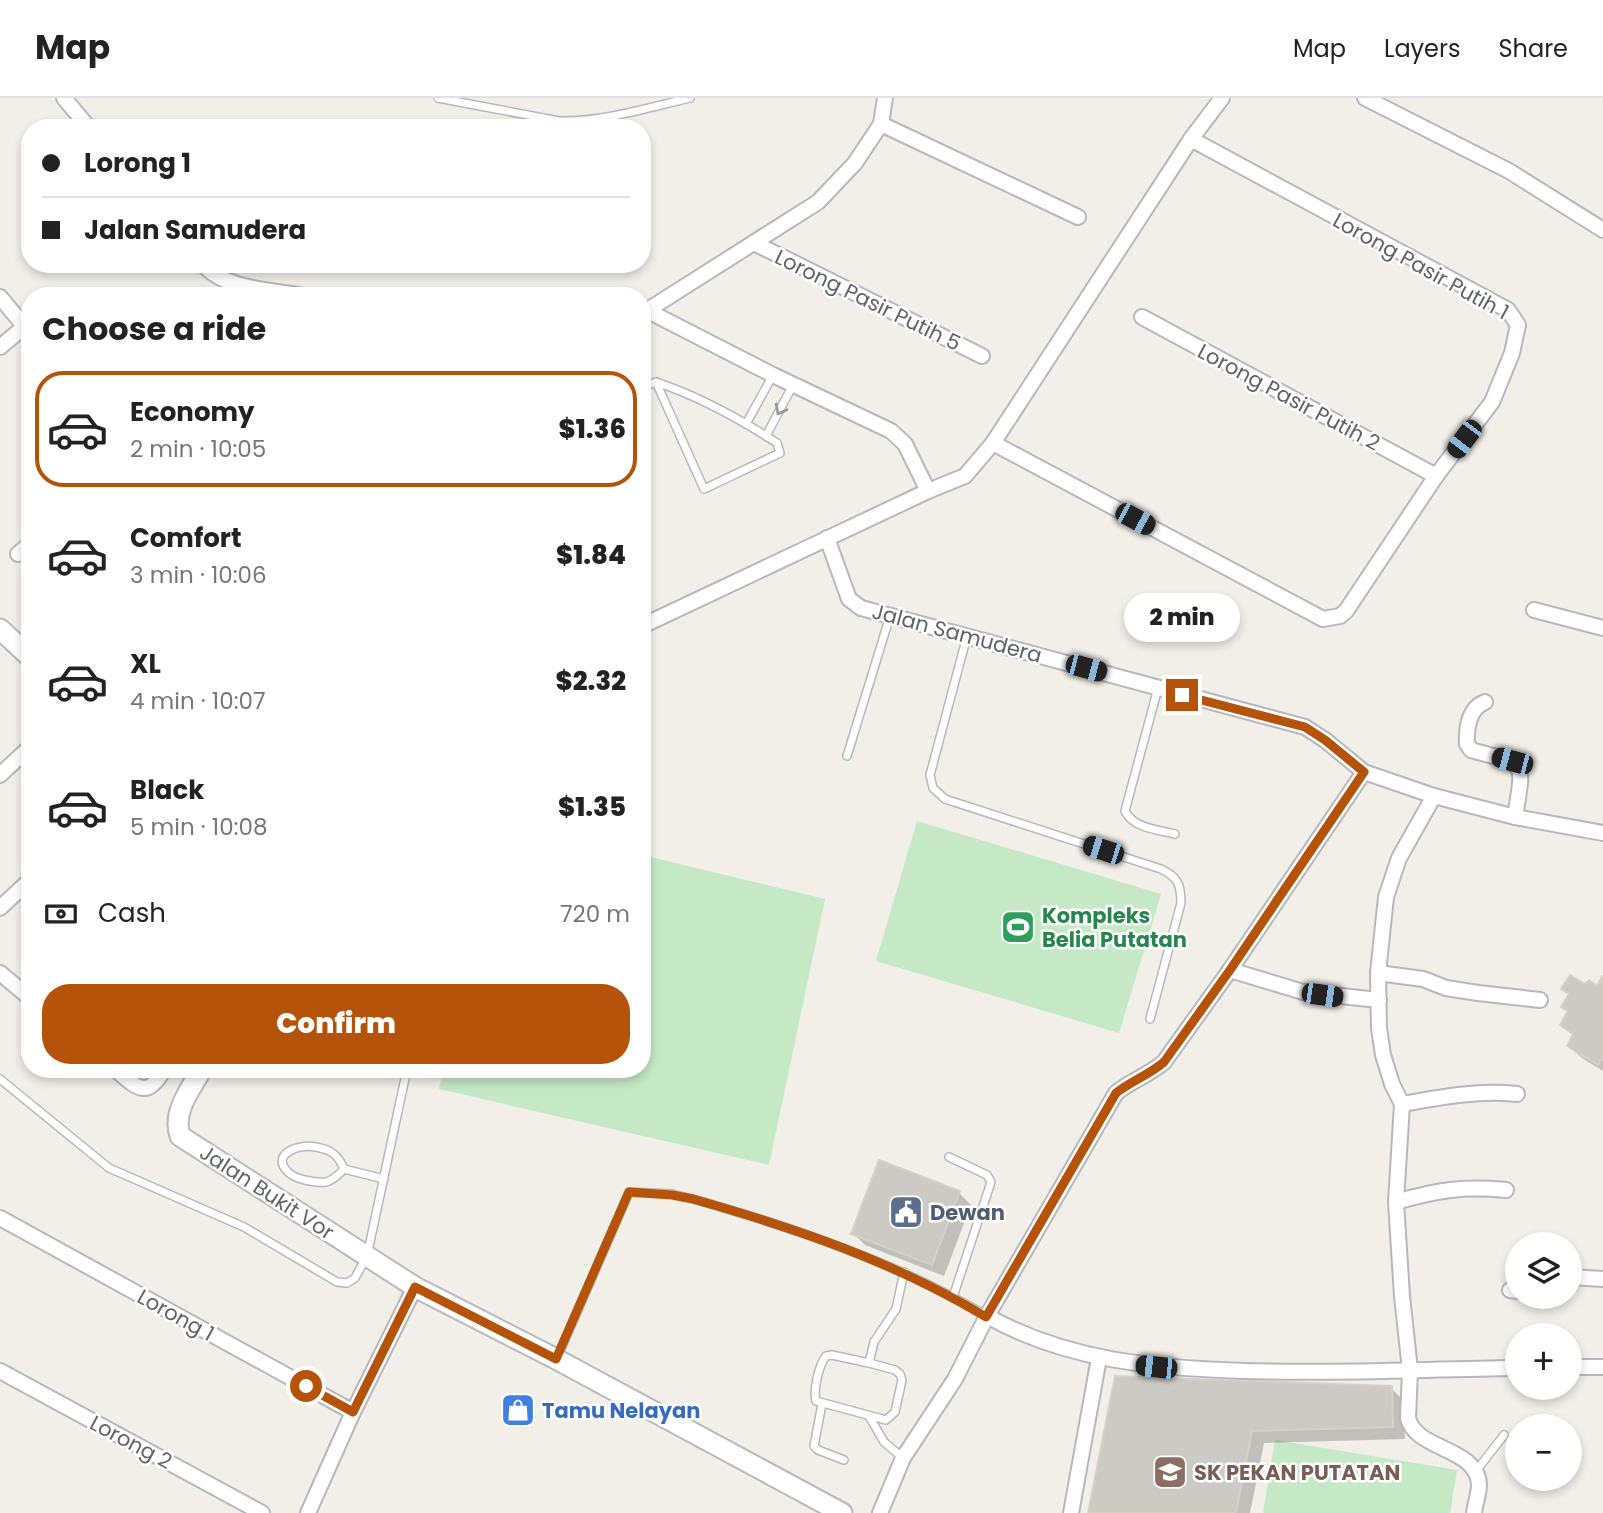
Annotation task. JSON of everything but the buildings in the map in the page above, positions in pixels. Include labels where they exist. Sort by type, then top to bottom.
[{"type":"street","points":[[64,98],[82,119]]},
{"type":"street","points":[[651,308],[818,202],[855,163],[881,124],[885,98]]},
{"type":"street","points":[[651,622],[965,476],[993,443],[1191,139],[1222,98]]},
{"type":"street","points":[[1365,98],[1509,171],[1603,230]]},
{"type":"street","points":[[881,124],[1078,217]]},
{"type":"street","name":"Lorong Pasir Putih 1","points":[[993,443],[1324,619],[1340,616],[1346,611],[1436,476],[1492,402],[1512,353],[1518,325],[1508,310],[1191,139]]},
{"type":"street","name":"Lorong Pasir Putih 5","points":[[754,243],[982,356]]},
{"type":"street","points":[[212,273],[229,283],[252,287]]},
{"type":"street","points":[[0,297],[21,323]]},
{"type":"street","points":[[651,315],[891,431],[905,444],[928,491]]},
{"type":"street","name":"Lorong Pasir Putih 2","points":[[1142,317],[1436,476]]},
{"type":"street","points":[[0,347],[21,334]]},
{"type":"street","name":"Jalan Samudera","points":[[827,538],[849,599],[861,608],[1305,727],[1364,772],[1434,796],[1515,817],[1603,833]]},
{"type":"street","points":[[1534,610],[1603,628]]},
{"type":"street","points":[[0,629],[21,649]]},
{"type":"street","points":[[1485,702],[1472,711],[1467,744],[1471,750],[1512,761],[1519,766],[1522,774],[1515,817]]},
{"type":"street","points":[[0,775],[21,755]]},
{"type":"street","points":[[880,1513],[902,1458],[955,1379],[986,1317],[1116,1093],[1164,1062],[1230,970],[1364,772]]},
{"type":"street","points":[[1434,796],[1399,858],[1386,898],[1378,973],[1379,1028],[1383,1055],[1402,1104],[1396,1202],[1410,1370],[1408,1418],[1410,1426],[1417,1432],[1467,1462],[1475,1471],[1479,1484],[1474,1513]]},
{"type":"street","points":[[0,908],[21,888]]},
{"type":"street","points":[[1230,970],[1303,992],[1379,1000]]},
{"type":"street","points":[[0,973],[21,990]]},
{"type":"street","points":[[1378,973],[1423,979],[1457,989],[1540,1000]]},
{"type":"street","points":[[125,1078],[137,1088],[148,1089],[159,1078]]},
{"type":"street","name":"Jalan Bukit Vor","points":[[197,1078],[178,1114],[176,1124],[180,1136],[415,1287],[556,1359],[842,1513]]},
{"type":"street","points":[[1402,1104],[1479,1092],[1517,1094]]},
{"type":"street","points":[[1396,1202],[1450,1189],[1475,1187],[1506,1190]]},
{"type":"street","name":"Lorong 1","points":[[0,1218],[353,1412]]},
{"type":"street","points":[[1582,1278],[1603,1279]]},
{"type":"street","points":[[308,1513],[353,1412],[415,1287]]},
{"type":"street","points":[[986,1317],[1017,1333],[1056,1347],[1141,1365],[1305,1373],[1505,1368]]},
{"type":"street","points":[[1071,1513],[1099,1358]]},
{"type":"street","points":[[1582,1367],[1603,1367]]},
{"type":"street","name":"Lorong 2","points":[[0,1371],[262,1513]]},
{"type":"lane","points":[[438,98],[548,119]]},
{"type":"lane","points":[[587,119],[690,98]]},
{"type":"lane","points":[[746,425],[773,375]]},
{"type":"lane","points":[[651,384],[656,382],[676,388],[746,425],[777,443],[779,453],[704,489],[656,382]]},
{"type":"lane","points":[[766,436],[793,384]]},
{"type":"lane","points":[[847,756],[890,616]]},
{"type":"lane","points":[[967,636],[930,775],[933,788],[945,799],[1176,876],[1181,888],[1181,904],[1150,1019]]},
{"type":"lane","points":[[1157,688],[1125,811],[1129,819],[1139,824],[1175,834]]},
{"type":"lane","points":[[0,1079],[109,1168],[244,1227],[337,1282],[347,1283],[355,1278],[366,1256],[405,1078]]},
{"type":"lane","points":[[302,1144],[316,1146],[331,1150],[339,1157],[344,1169],[326,1182],[298,1178],[288,1172],[284,1164],[285,1155],[291,1147],[302,1144]]},
{"type":"lane","points":[[949,1157],[987,1175],[991,1182],[953,1297]]},
{"type":"lane","points":[[344,1169],[384,1179]]},
{"type":"lane","points":[[556,1359],[629,1192],[672,1195],[711,1204],[858,1253],[904,1272],[986,1317]]},
{"type":"lane","points":[[869,1363],[874,1342],[896,1309],[904,1272]]},
{"type":"lane","points":[[826,1356],[869,1363],[895,1370],[902,1380],[895,1412],[891,1417],[886,1420],[816,1401],[814,1395],[822,1361],[826,1356]]},
{"type":"lane","points":[[821,1404],[814,1446],[844,1460]]},
{"type":"lane","points":[[869,1416],[884,1442],[902,1458]]},
{"type":"lane","points":[[1475,1471],[1504,1435]]},
{"type":"green space","name":"Kompleks Belia Putatan","points":[[917,821],[1161,894],[1119,1033],[876,961]]},
{"type":"green space","points":[[651,857],[825,899],[769,1165],[439,1089],[441,1078],[651,1078]]},
{"type":"green space","points":[[1275,1440],[1457,1470],[1450,1513],[1263,1513]]},
{"type":"place","name":"Kompleks Belia Putatan","points":[[1018,927]]},
{"type":"place","name":"Dewan","points":[[906,1212]]},
{"type":"place","name":"Tamu Nelayan","points":[[518,1410]]},
{"type":"place","name":"SK PEKAN PUTATAN","points":[[1170,1472]]},
{"type":"route","points":[[306,1386],[353,1412],[415,1287],[556,1359],[629,1192],[693,1199],[858,1253],[904,1272],[986,1317],[1116,1093],[1164,1062],[1230,970],[1364,772],[1305,727],[1182,695]]}]
